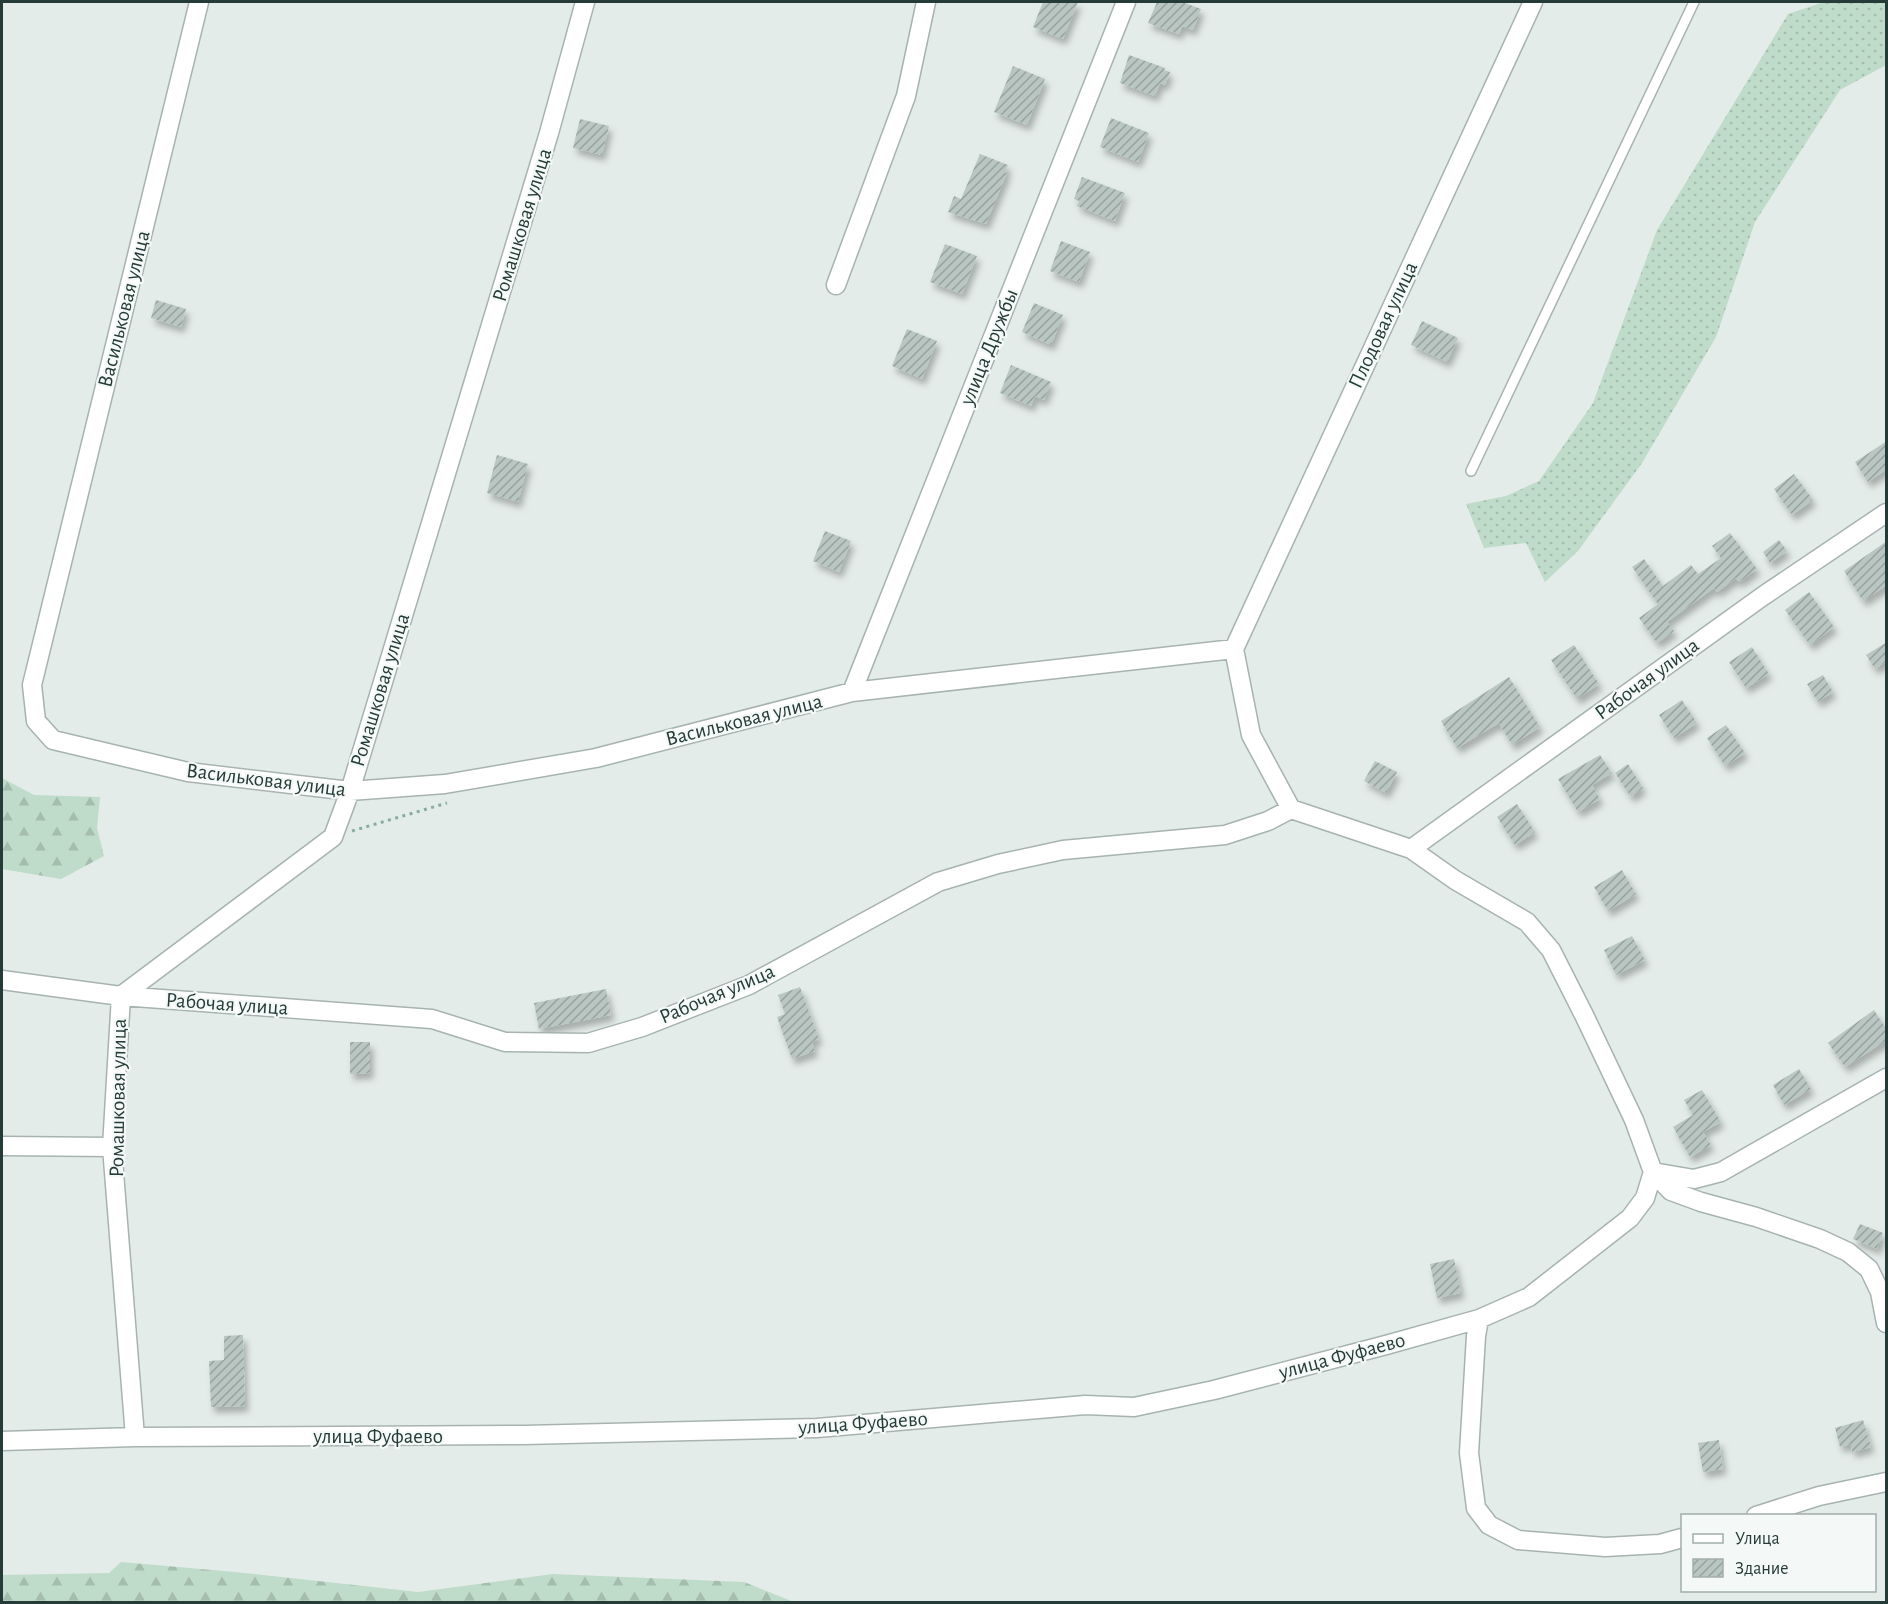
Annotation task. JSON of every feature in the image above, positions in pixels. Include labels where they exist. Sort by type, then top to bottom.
[{"type":"street","name":"Васильковая улица","points":[[199,2],[32,685],[36,721],[53,740],[188,772],[350,791],[445,784],[596,758],[852,692],[1234,649]]},
{"type":"street","name":"Ромашковая улица","points":[[135,1437],[112,1148],[121,996],[333,837],[350,791],[549,133],[585,2]]},
{"type":"street","points":[[836,285],[906,96],[927,2]]},
{"type":"street","name":"улица Дружбы","points":[[852,692],[1126,2]]},
{"type":"street","name":"Плодовая улица","points":[[1234,649],[1533,2]]},
{"type":"street","name":"Рабочая улица","points":[[1411,849],[1763,597],[1887,513]]},
{"type":"street","points":[[1234,649],[1251,735],[1291,809],[1411,849],[1455,880],[1527,922],[1551,950],[1634,1120],[1653,1172],[1671,1191],[1820,1239],[1848,1252],[1869,1269],[1883,1291],[1887,1323]]},
{"type":"street","name":"Рабочая улица","points":[[2,980],[121,996],[432,1018],[505,1042],[588,1043],[642,1027],[749,985],[938,882],[998,864],[1063,850],[1225,835],[1268,821],[1291,809]]},
{"type":"street","points":[[1653,1172],[1694,1179],[1721,1172],[1887,1078]]},
{"type":"street","points":[[2,1146],[112,1148]]},
{"type":"street","name":"улица Фуфаево","points":[[2,1441],[135,1437],[524,1435],[817,1428],[1085,1405],[1134,1407],[1214,1390],[1479,1319],[1528,1296],[1630,1218],[1645,1198],[1653,1172]]},
{"type":"street","points":[[1479,1319],[1469,1453],[1476,1508],[1489,1525],[1518,1540],[1605,1547],[1660,1544],[1681,1539]]},
{"type":"street","points":[[1759,1514],[1819,1496],[1887,1482]]},
{"type":"lane","points":[[1471,471],[1694,2]]},
{"type":"green space","points":[[1824,2],[1886,2],[1886,65],[1840,90],[1755,222],[1716,337],[1642,463],[1578,551],[1545,582],[1526,543],[1484,548],[1466,504],[1506,496],[1539,481],[1593,403],[1657,230],[1788,14]]},
{"type":"green space","points":[[2,778],[34,795],[100,797],[97,828],[104,856],[61,879],[2,869]]},
{"type":"green space","points":[[121,1562],[418,1592],[553,1574],[744,1582],[794,1602],[2,1602],[2,1575],[109,1573]]},
{"type":"building","points":[[1043,2],[1078,2],[1063,39],[1033,27]]},
{"type":"building","points":[[1157,2],[1182,2],[1201,9],[1193,30],[1182,26],[1179,34],[1148,23]]},
{"type":"building","points":[[1129,55],[1170,72],[1165,85],[1160,83],[1155,96],[1120,83]]},
{"type":"building","points":[[1013,66],[1045,79],[1027,125],[994,112]]},
{"type":"building","points":[[1111,118],[1149,133],[1138,162],[1100,147]]},
{"type":"building","points":[[580,119],[609,126],[602,155],[573,148]]},
{"type":"building","points":[[980,154],[1008,165],[1005,173],[1007,173],[986,224],[948,212],[954,196],[961,199]]},
{"type":"building","points":[[1082,177],[1125,193],[1115,221],[1077,206],[1079,201],[1074,199]]},
{"type":"building","points":[[1061,241],[1090,252],[1079,282],[1050,271]]},
{"type":"building","points":[[945,244],[977,256],[962,294],[930,282]]},
{"type":"building","points":[[156,300],[186,309],[181,327],[151,318]]},
{"type":"building","points":[[1034,303],[1063,315],[1051,345],[1022,332]]},
{"type":"building","points":[[1422,321],[1458,338],[1447,362],[1411,345]]},
{"type":"building","points":[[907,329],[937,341],[922,379],[892,366]]},
{"type":"building","points":[[1011,365],[1051,382],[1044,400],[1035,396],[1031,406],[1000,393]]},
{"type":"building","points":[[1887,441],[1887,469],[1868,482],[1855,462]]},
{"type":"building","points":[[497,455],[528,464],[518,502],[487,493]]},
{"type":"building","points":[[1794,474],[1813,500],[1792,515],[1774,489]]},
{"type":"building","points":[[825,531],[851,541],[839,572],[813,561]]},
{"type":"building","points":[[1730,533],[1757,569],[1739,582],[1736,578],[1717,592],[1714,588],[1667,622],[1674,631],[1657,643],[1639,618],[1658,604],[1632,567],[1644,559],[1663,586],[1691,565],[1698,574],[1721,558],[1712,546]]},
{"type":"building","points":[[1779,540],[1787,551],[1770,563],[1763,552]]},
{"type":"building","points":[[1887,541],[1887,585],[1863,601],[1844,571]]},
{"type":"building","points":[[1809,592],[1834,627],[1810,645],[1785,610]]},
{"type":"building","points":[[1887,642],[1887,661],[1875,669],[1866,655]]},
{"type":"building","points":[[1574,645],[1599,684],[1577,699],[1551,660]]},
{"type":"building","points":[[1752,647],[1769,674],[1746,688],[1729,662]]},
{"type":"building","points":[[1823,675],[1833,692],[1818,702],[1807,684]]},
{"type":"building","points":[[1509,677],[1540,727],[1512,745],[1499,723],[1457,748],[1441,721]]},
{"type":"building","points":[[1682,700],[1697,723],[1674,738],[1659,715]]},
{"type":"building","points":[[1726,725],[1745,753],[1725,766],[1707,738]]},
{"type":"building","points":[[1600,755],[1612,773],[1592,785],[1600,799],[1578,812],[1558,779]]},
{"type":"building","points":[[1375,761],[1397,772],[1386,793],[1364,781]]},
{"type":"building","points":[[1628,764],[1643,788],[1631,797],[1615,773]]},
{"type":"building","points":[[1517,804],[1535,832],[1515,845],[1497,817]]},
{"type":"building","points":[[1622,870],[1636,894],[1608,911],[1594,887]]},
{"type":"building","points":[[1632,936],[1645,960],[1616,975],[1604,950]]},
{"type":"building","points":[[800,987],[819,1039],[812,1042],[815,1051],[792,1059],[777,1017],[785,1014],[778,995]]},
{"type":"building","points":[[606,989],[611,1015],[539,1029],[534,1003]]},
{"type":"building","points":[[1874,1010],[1887,1030],[1887,1040],[1845,1067],[1828,1043]]},
{"type":"building","points":[[350,1042],[370,1042],[370,1073],[350,1074]]},
{"type":"building","points":[[1799,1069],[1811,1089],[1784,1105],[1773,1085]]},
{"type":"building","points":[[1702,1090],[1721,1122],[1703,1132],[1711,1145],[1690,1157],[1673,1127],[1693,1115],[1684,1100]]},
{"type":"building","points":[[1860,1224],[1883,1233],[1877,1249],[1853,1239]]},
{"type":"building","points":[[1454,1259],[1461,1293],[1437,1298],[1430,1264]]},
{"type":"building","points":[[243,1335],[245,1406],[211,1407],[209,1361],[224,1360],[224,1336]]},
{"type":"building","points":[[1863,1420],[1871,1447],[1852,1452],[1851,1444],[1840,1447],[1835,1428]]},
{"type":"building","points":[[1719,1440],[1723,1469],[1703,1472],[1698,1443]]}]
